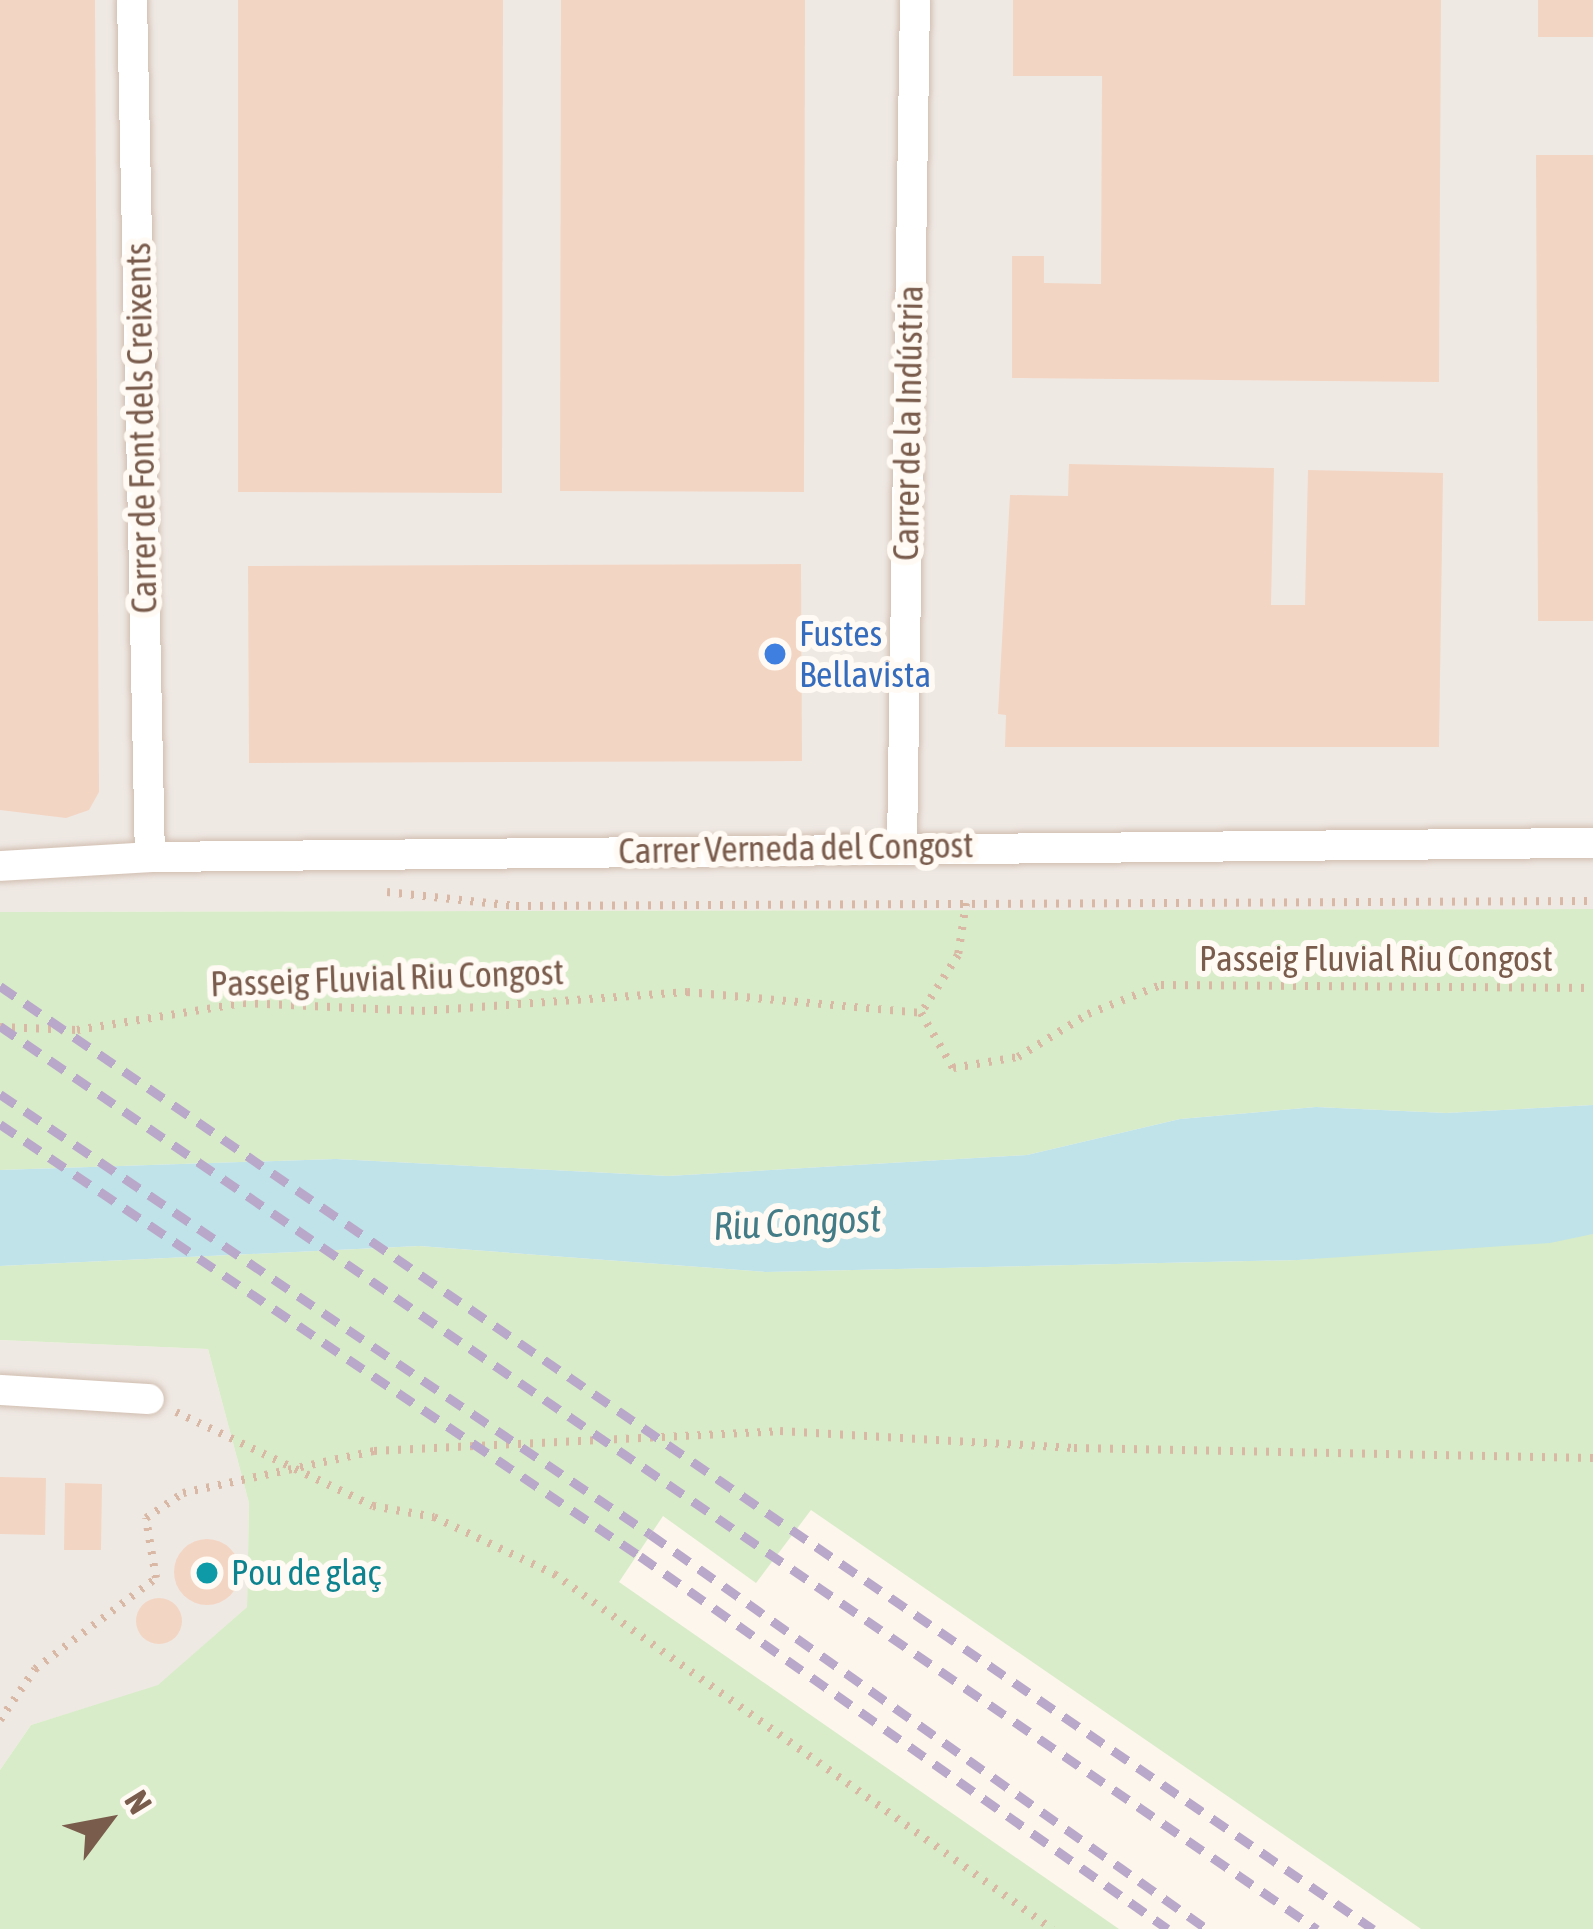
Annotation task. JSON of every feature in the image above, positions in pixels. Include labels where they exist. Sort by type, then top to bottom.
[{"type":"street","name":"Carrer de Font dels Creixents","points":[[132,0],[150,857]]},
{"type":"street","name":"Carrer de la Indústria","points":[[902,845],[915,0]]},
{"type":"street","name":"Carrer Verneda del Congost","points":[[0,866],[150,857],[902,845],[1593,842]]},
{"type":"street","points":[[0,1390],[149,1400]]},
{"type":"path","points":[[380,891],[516,906],[1593,901]]},
{"type":"path","points":[[921,1013],[958,955],[966,904]]},
{"type":"path","name":"Passeig Fluvial Riu Congost","points":[[0,1028],[77,1030],[243,1003],[422,1011],[687,992],[921,1013],[953,1068],[1018,1057],[1088,1014],[1161,985],[1593,988]]},
{"type":"path","points":[[149,1400],[373,1506],[434,1517],[554,1574],[1052,1929]]},
{"type":"path","points":[[0,1720],[35,1669],[156,1578],[146,1518],[183,1493],[303,1473],[374,1451],[780,1431],[1074,1448],[1593,1458]]},
{"type":"shaded area","points":[[0,0],[1593,0],[1593,909],[0,912]]},
{"type":"shaded area","points":[[0,1340],[208,1349],[249,1503],[247,1607],[158,1686],[31,1725],[0,1770]]},
{"type":"green space","points":[[1593,909],[1593,1105],[1446,1113],[1316,1107],[1180,1119],[1027,1155],[668,1176],[336,1159],[0,1170],[0,912]]},
{"type":"green space","points":[[1593,1234],[1593,1929],[1421,1929],[811,1510],[756,1583],[663,1516],[619,1582],[1119,1929],[0,1929],[0,1770],[31,1725],[158,1685],[247,1607],[249,1503],[208,1349],[0,1340],[0,1266],[419,1246],[766,1272],[1298,1260]]},
{"type":"water","name":"Riu Congost","points":[[1593,1105],[1593,1234],[1550,1243],[1298,1260],[766,1272],[419,1246],[0,1266],[0,1170],[336,1159],[668,1176],[1027,1155],[1180,1119],[1316,1107],[1446,1113]]},
{"type":"building","points":[[0,0],[95,0],[99,792],[89,810],[66,818],[0,810]]},
{"type":"building","points":[[238,0],[503,0],[502,493],[238,492]]},
{"type":"building","points":[[561,0],[805,0],[804,492],[560,491]]},
{"type":"building","points":[[1013,0],[1441,0],[1439,382],[1012,378],[1012,256],[1044,256],[1044,283],[1101,284],[1102,76],[1013,76]]},
{"type":"building","points":[[1538,0],[1593,0],[1593,37],[1538,37]]},
{"type":"building","points":[[1536,155],[1593,155],[1593,621],[1538,621]]},
{"type":"building","points":[[1069,464],[1274,468],[1271,605],[1305,605],[1308,470],[1443,473],[1439,747],[1005,747],[1006,715],[998,714],[1010,495],[1068,496]]},
{"type":"building","points":[[801,564],[802,761],[249,763],[248,566]]},
{"type":"building","points":[[0,1477],[46,1478],[45,1535],[0,1534]]},
{"type":"building","points":[[65,1483],[102,1484],[101,1550],[64,1550]]},
{"type":"building","name":"Pou de glaç","points":[[207,1539],[231,1548],[240,1572],[231,1596],[207,1605],[183,1596],[174,1572],[183,1548]]},
{"type":"building","name":"Pou de glaç","points":[[159,1598],[175,1605],[182,1621],[175,1637],[159,1644],[143,1637],[136,1621],[143,1605]]},
{"type":"railway","points":[[0,986],[1373,1929]]},
{"type":"railway","points":[[0,1026],[1317,1929]]},
{"type":"railway","points":[[0,1094],[650,1534],[1207,1929]]},
{"type":"railway","points":[[0,1124],[640,1556],[1168,1929]]},
{"type":"place","name":"Fustes Bellavista","points":[[775,654]]},
{"type":"place","name":"Pou de glaç","points":[[207,1573]]}]
